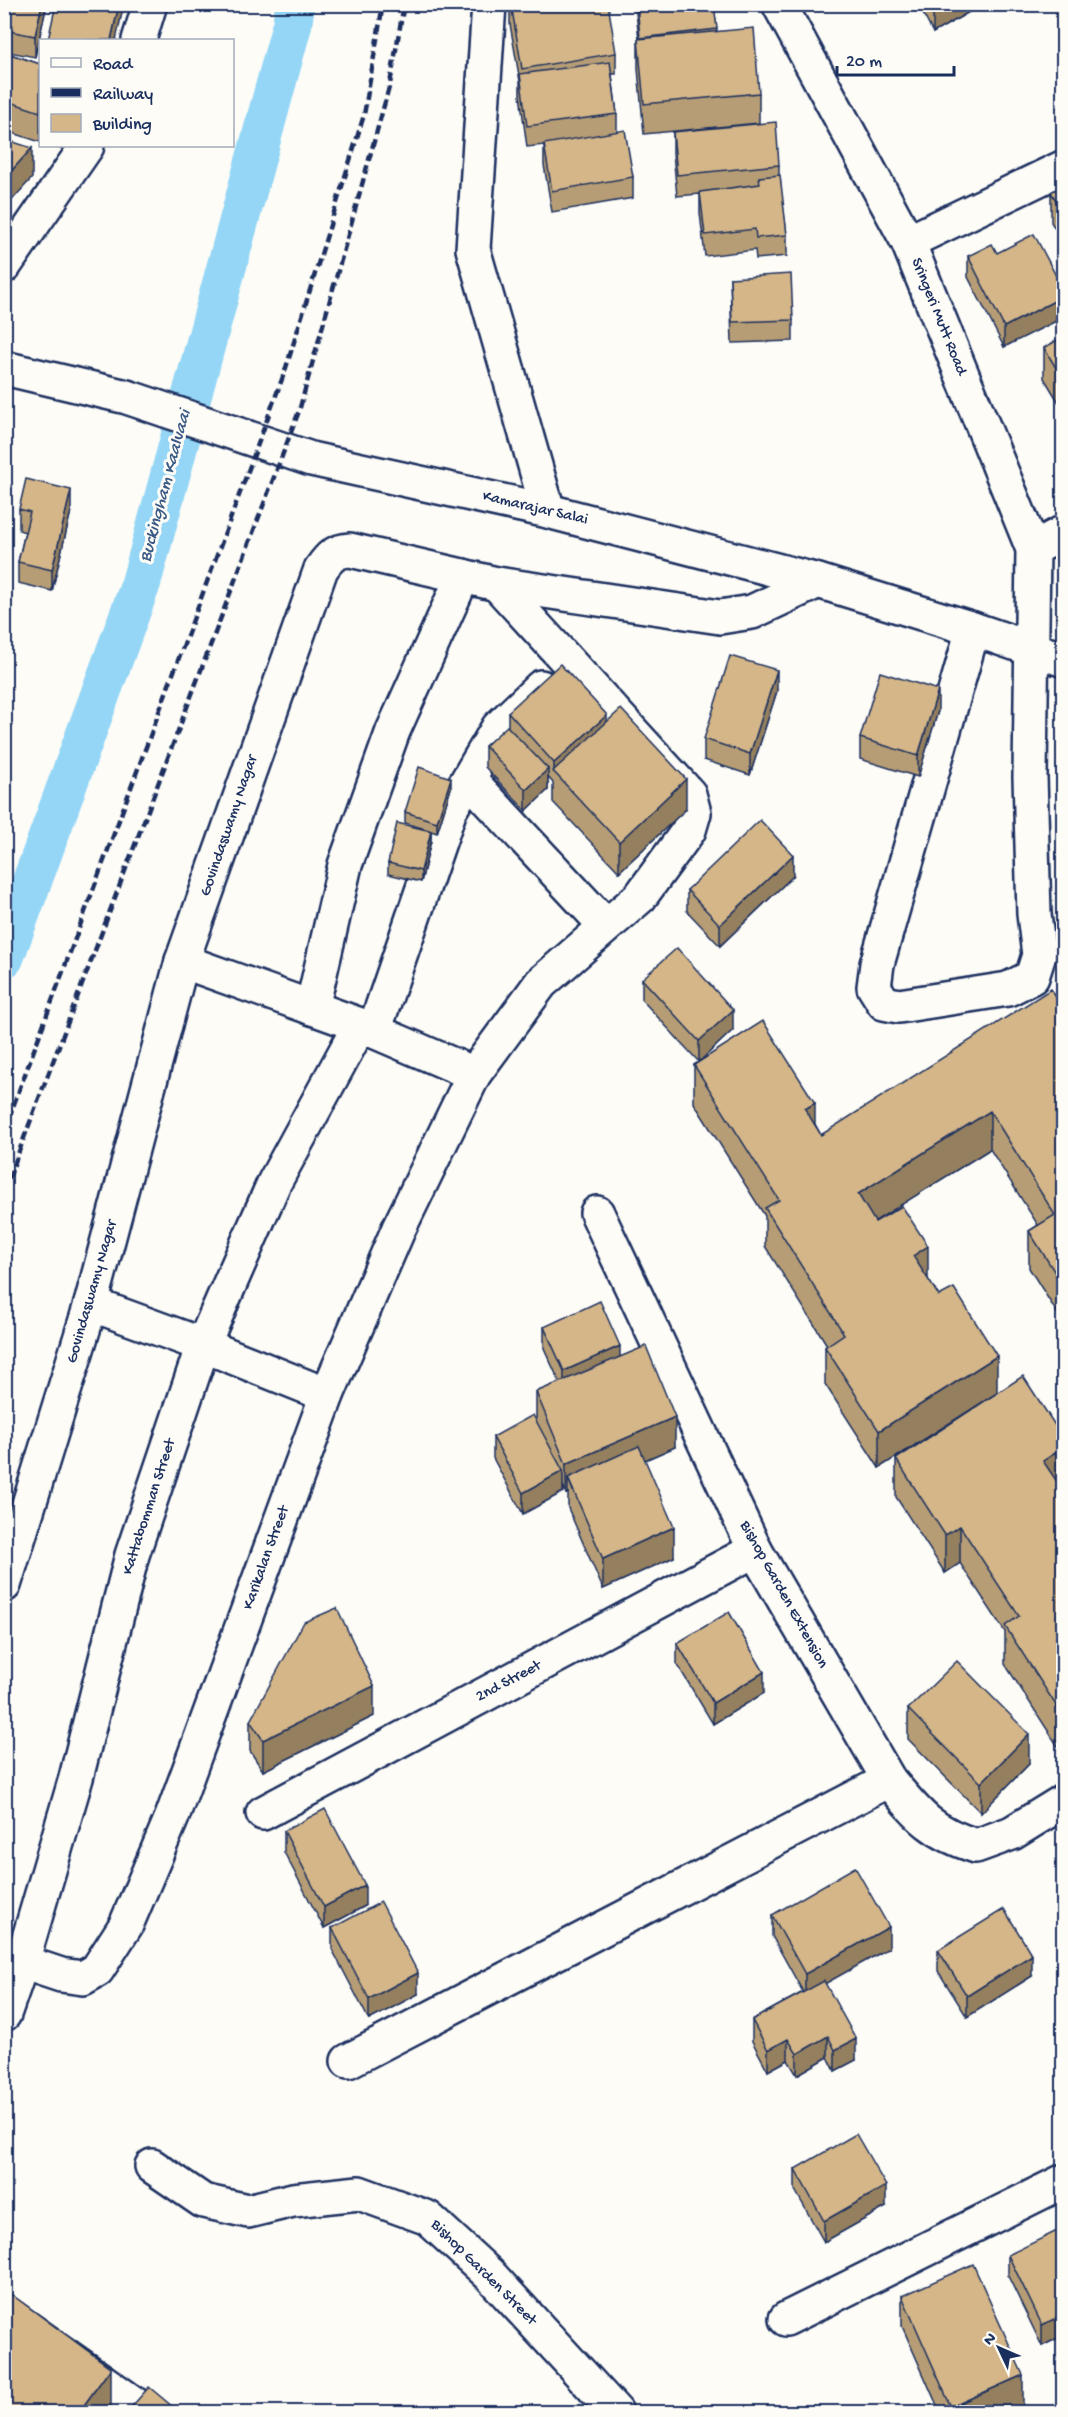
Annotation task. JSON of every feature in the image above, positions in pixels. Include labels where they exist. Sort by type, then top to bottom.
[{"type":"street","points":[[139,39],[150,4]]},
{"type":"street","points":[[489,4],[473,249],[548,511]]},
{"type":"street","name":"Sringeri Mutt Road","points":[[779,4],[908,242],[1033,549],[1030,777],[1034,914],[1039,955],[1032,977],[1008,989],[899,1006],[884,1003],[874,987],[877,964],[973,629]]},
{"type":"street","points":[[4,266],[86,147]]},
{"type":"street","points":[[908,242],[1064,167]]},
{"type":"street","name":"Kamarajar Salai","points":[[4,368],[127,397],[311,459],[548,511],[818,581],[1064,660]]},
{"type":"street","points":[[1033,549],[1064,532]]},
{"type":"street","name":"Govindaswamy Nagar","points":[[4,1585],[91,1304],[182,961],[321,568],[328,559],[337,551],[350,550],[497,584],[720,617],[752,612],[818,581]]},
{"type":"street","points":[[312,1008],[345,865],[393,731],[463,576]]},
{"type":"street","name":"Karikalan Street","points":[[22,1962],[61,1975],[84,1978],[97,1970],[126,1925],[172,1817],[327,1395],[399,1228],[474,1074],[541,983],[640,897],[689,830],[694,813],[689,794],[497,584]]},
{"type":"street","name":"Kattabomman Street","points":[[4,2014],[22,1962],[76,1778],[132,1555],[203,1345],[274,1183],[367,1028],[450,810],[498,728],[541,687],[570,664]]},
{"type":"street","points":[[469,779],[606,926]]},
{"type":"street","points":[[182,961],[367,1028],[474,1074]]},
{"type":"street","name":"Bishop Garden Extension","points":[[597,1214],[755,1550],[889,1780],[914,1810],[938,1832],[976,1846],[1012,1833],[1064,1802]]},
{"type":"street","points":[[91,1304],[203,1345],[327,1395]]},
{"type":"street","name":"2nd Street","points":[[263,1813],[755,1550]]},
{"type":"street","points":[[348,2061],[889,1780]]},
{"type":"street","name":"Bishop Garden Street","points":[[152,2166],[203,2201],[248,2211],[293,2200],[359,2193],[428,2218],[490,2275],[616,2412]]},
{"type":"street","points":[[786,2319],[1064,2181]]},
{"type":"street","points":[[4,2312],[138,2410]]},
{"type":"building","points":[[4,4],[42,4],[35,36],[4,30]]},
{"type":"building","points":[[56,4],[119,4],[111,39],[48,39]]},
{"type":"building","points":[[511,4],[608,4],[616,53],[522,69]]},
{"type":"building","points":[[637,4],[714,4],[717,29],[640,38]]},
{"type":"building","points":[[754,28],[759,93],[644,104],[638,39]]},
{"type":"building","points":[[4,52],[39,64],[39,112],[4,100]]},
{"type":"building","points":[[610,62],[617,114],[527,126],[520,74]]},
{"type":"building","points":[[776,122],[779,165],[677,175],[673,132]]},
{"type":"building","points":[[625,130],[633,177],[552,191],[544,144]]},
{"type":"building","points":[[4,139],[32,148],[4,179]]},
{"type":"building","points":[[780,175],[787,235],[756,238],[755,229],[705,235],[700,192],[760,184],[759,177]]},
{"type":"building","points":[[1064,185],[1064,214],[1051,192]]},
{"type":"building","points":[[1034,234],[1064,291],[1064,296],[1004,327],[968,256],[992,244],[997,253]]},
{"type":"building","points":[[791,274],[793,320],[732,322],[730,278]]},
{"type":"building","points":[[1064,336],[1064,381],[1044,348]]},
{"type":"building","points":[[26,479],[71,490],[52,570],[18,562],[30,512],[19,509]]},
{"type":"building","points":[[730,656],[777,670],[750,754],[704,739]]},
{"type":"building","points":[[560,664],[607,715],[554,763],[508,712]]},
{"type":"building","points":[[880,672],[938,690],[918,756],[860,738]]},
{"type":"building","points":[[621,709],[686,779],[619,842],[553,771]]},
{"type":"building","points":[[507,726],[548,769],[526,790],[485,746]]},
{"type":"building","points":[[419,767],[451,778],[437,822],[405,812]]},
{"type":"building","points":[[760,820],[793,855],[720,925],[687,890]]},
{"type":"building","points":[[397,823],[431,831],[421,871],[388,863]]},
{"type":"building","points":[[677,948],[733,1010],[699,1041],[642,979]]},
{"type":"building","points":[[1051,989],[1064,1010],[1064,1287],[1029,1231],[1055,1215],[990,1111],[858,1194],[875,1222],[902,1206],[928,1246],[913,1256],[939,1296],[954,1288],[997,1356],[879,1431],[825,1347],[844,1334],[765,1208],[779,1200],[694,1065],[763,1021],[815,1103],[805,1109],[821,1135]]},
{"type":"building","points":[[600,1301],[620,1346],[564,1371],[544,1327]]},
{"type":"building","points":[[646,1346],[675,1417],[566,1464],[536,1392]]},
{"type":"building","points":[[1023,1376],[1064,1439],[1064,1447],[1043,1461],[1064,1492],[1064,1707],[1059,1710],[1005,1626],[1019,1616],[960,1526],[945,1535],[896,1459]]},
{"type":"building","points":[[533,1415],[563,1471],[523,1493],[493,1437]]},
{"type":"building","points":[[639,1446],[674,1527],[603,1559],[568,1478]]},
{"type":"building","points":[[337,1608],[374,1686],[263,1740],[250,1721],[304,1622]]},
{"type":"building","points":[[729,1612],[764,1672],[713,1703],[677,1643]]},
{"type":"building","points":[[957,1661],[1029,1734],[981,1783],[908,1709]]},
{"type":"building","points":[[325,1809],[365,1885],[324,1907],[284,1831]]},
{"type":"building","points":[[855,1867],[889,1927],[805,1974],[772,1915]]},
{"type":"building","points":[[381,1902],[418,1973],[369,1999],[332,1928]]},
{"type":"building","points":[[1004,1909],[1032,1955],[967,1996],[938,1950]]},
{"type":"building","points":[[824,1981],[856,2039],[835,2050],[828,2036],[797,2054],[788,2039],[768,2050],[752,2020]]},
{"type":"building","points":[[856,2134],[886,2186],[824,2221],[795,2169]]},
{"type":"building","points":[[1061,2229],[1064,2234],[1064,2314],[1042,2325],[1008,2255]]},
{"type":"building","points":[[973,2264],[1023,2375],[951,2407],[902,2296]]},
{"type":"building","points":[[4,2289],[111,2368],[79,2412],[4,2412]]},
{"type":"building","points":[[149,2387],[179,2412],[127,2412]]},
{"type":"waterway","name":"Buckingham Kaalvaai","points":[[4,958],[141,583],[292,25],[295,4]]},
{"type":"railway","points":[[4,1131],[285,371],[364,115],[383,4]]},
{"type":"railway","points":[[4,1191],[299,411],[390,84],[404,4]]}]
